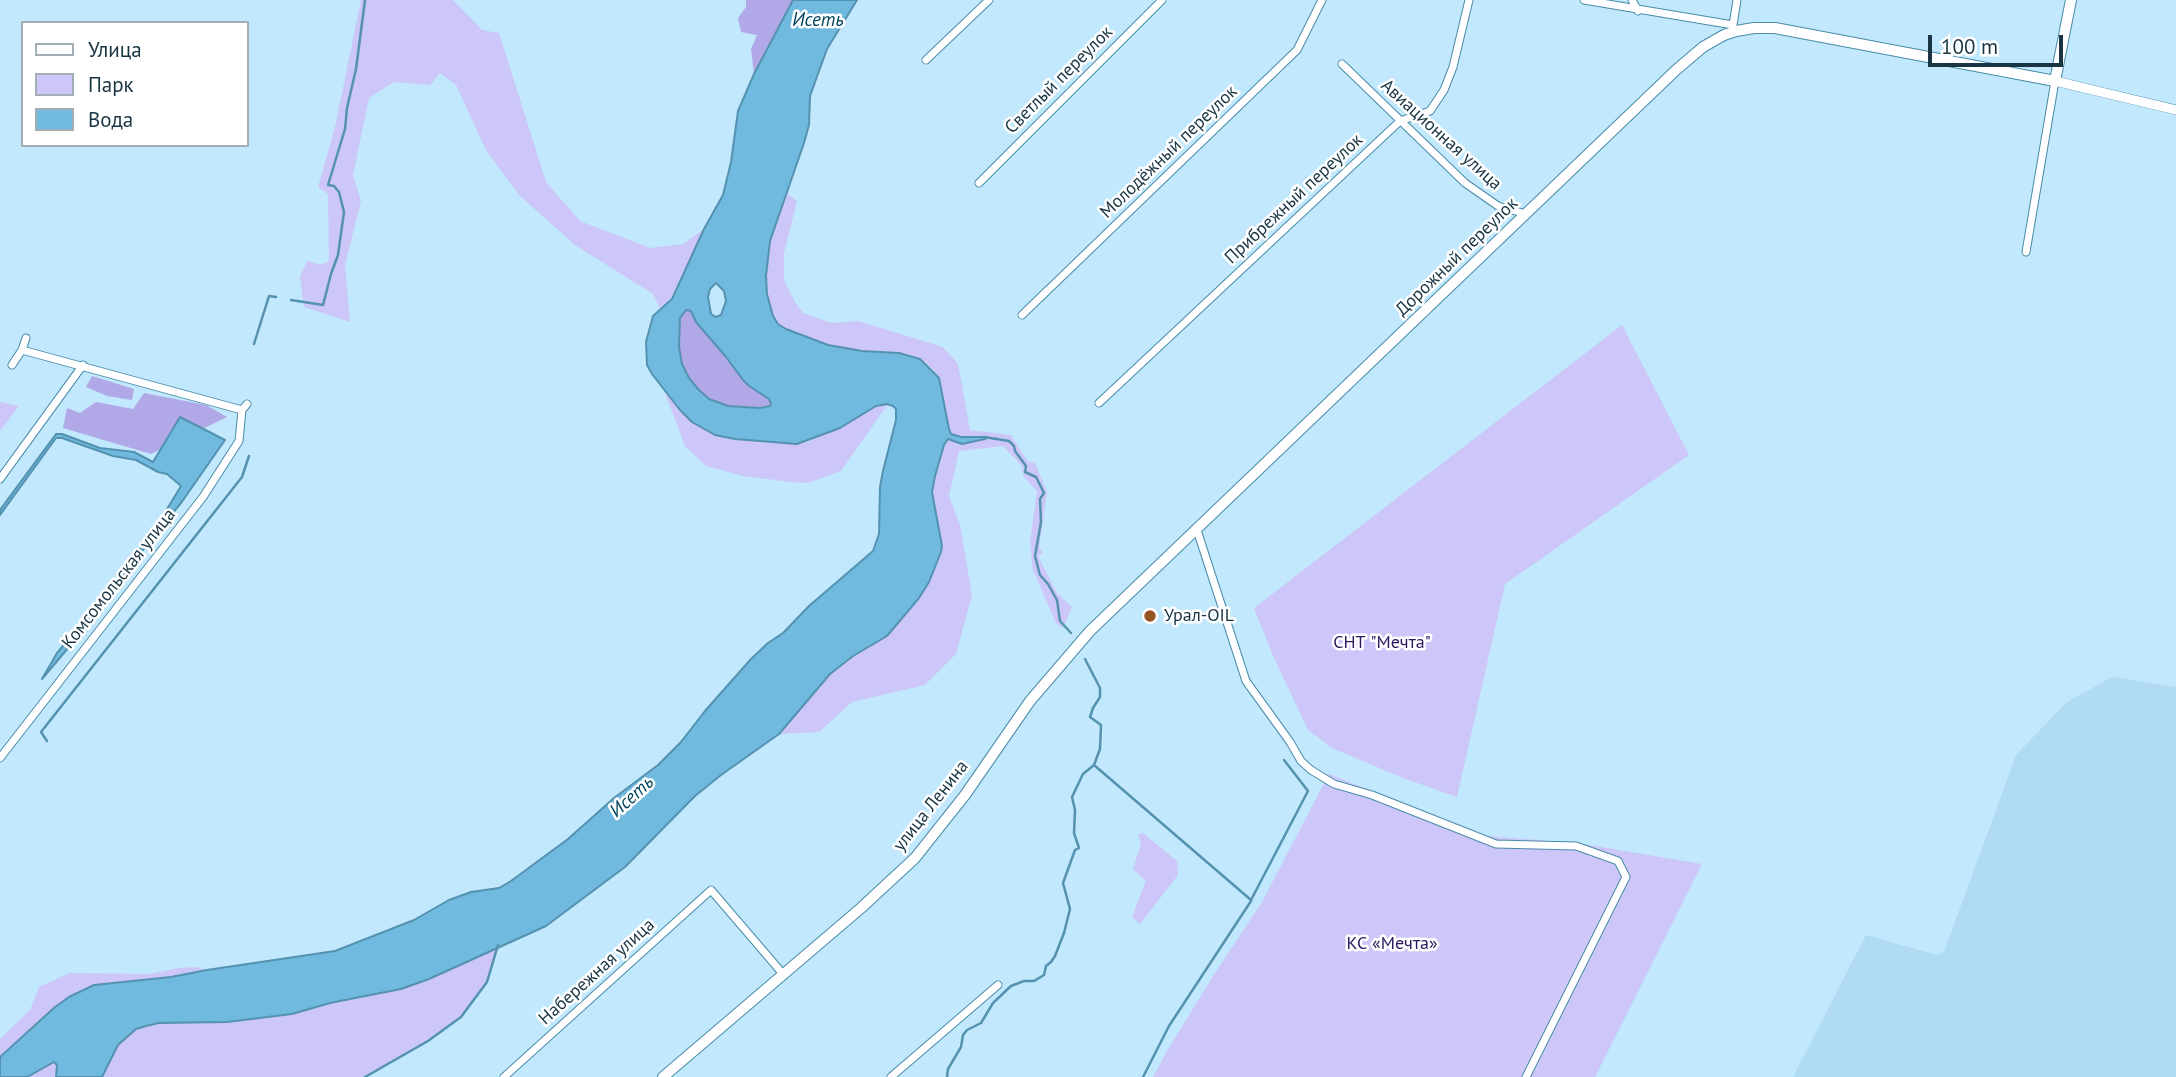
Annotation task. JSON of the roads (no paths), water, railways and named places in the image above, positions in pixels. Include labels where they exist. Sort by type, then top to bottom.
[{"type":"main road","points":[[2055,81],[2071,0]]},
{"type":"main road","name":"Дорожный переулок","points":[[1197,530],[1676,70],[1703,47],[1735,28],[1775,28],[2055,81]]},
{"type":"main road","name":"улица Ленина","points":[[663,1077],[915,858],[942,826],[1030,701],[1073,648],[1197,530]]},
{"type":"street","points":[[926,60],[989,0]]},
{"type":"street","name":"Светлый переулок","points":[[979,183],[1162,0]]},
{"type":"street","name":"Молодёжный переулок","points":[[1022,315],[1297,50],[1322,0]]},
{"type":"street","name":"Прибрежный переулок","points":[[1099,403],[1400,121],[1430,111],[1444,90],[1461,41],[1469,0]]},
{"type":"street","points":[[1584,0],[1735,28],[1737,0]]},
{"type":"street","points":[[1632,0],[1638,11]]},
{"type":"street","name":"Авиационная улица","points":[[1342,64],[1476,191],[1498,206],[1528,214]]},
{"type":"street","points":[[2026,252],[2055,81],[2176,110]]},
{"type":"street","points":[[12,365],[26,338]]},
{"type":"street","points":[[0,479],[83,365],[22,349]]},
{"type":"street","name":"Комсомольская улица","points":[[0,758],[203,497],[239,441],[244,407],[83,365]]},
{"type":"street","points":[[1197,530],[1246,681],[1301,761],[1311,770],[1334,784],[1372,795],[1496,844],[1576,846],[1618,861],[1626,877],[1526,1077]]},
{"type":"street","name":"Набережная улица","points":[[504,1077],[711,890],[783,974]]},
{"type":"street","points":[[891,1077],[998,985]]},
{"type":"water","name":"Исеть","points":[[793,0],[857,0],[827,49],[810,96],[809,125],[770,241],[767,294],[773,316],[778,324],[786,329],[828,345],[862,351],[899,353],[920,359],[939,378],[951,434],[961,437],[987,437],[962,444],[948,439],[944,445],[932,492],[942,546],[929,582],[919,598],[887,636],[853,656],[830,674],[779,734],[695,796],[625,867],[546,926],[401,989],[330,1003],[292,1014],[227,1022],[159,1023],[136,1029],[118,1045],[102,1077],[56,1077],[57,1065],[54,1062],[27,1077],[0,1077],[0,1057],[55,1007],[94,985],[171,977],[335,951],[414,920],[449,900],[471,892],[499,888],[511,881],[568,839],[614,798],[658,765],[681,742],[751,659],[873,551],[879,534],[880,487],[896,420],[896,409],[893,406],[876,406],[840,428],[797,444],[735,439],[715,435],[692,422],[647,365],[646,342],[653,316],[672,299],[723,195],[738,111]],"holes":[[[716,283],[724,291],[726,301],[721,315],[716,317],[711,314],[708,297],[710,289]],[[686,310],[691,311],[696,322],[743,380],[769,399],[770,406],[728,406],[709,399],[698,389],[682,364],[679,347],[680,318]]]},
{"type":"water","points":[[180,417],[225,440],[181,503],[90,622],[42,679],[57,653],[155,529],[181,486],[167,474],[136,460],[113,456],[56,438],[0,515],[0,510],[56,434],[100,448],[134,452],[153,462]]},
{"type":"waterway","points":[[291,300],[323,305],[338,255],[344,212],[339,192],[334,186],[328,185],[345,129],[365,0]]},
{"type":"waterway","points":[[254,344],[269,296],[276,297]]},
{"type":"waterway","points":[[984,437],[1009,441],[1026,466],[1025,472],[1036,477],[1044,493],[1040,499],[1041,522],[1035,556],[1040,575],[1057,600],[1060,621],[1071,633]]},
{"type":"waterway","points":[[47,741],[41,732],[242,477],[249,456]]},
{"type":"waterway","points":[[947,1077],[948,1069],[967,1030],[981,1023],[993,1003],[1011,986],[1024,981],[1034,981],[1044,975],[1064,933],[1070,909],[1063,883],[1075,850],[1079,848],[1074,833],[1075,810],[1072,797],[1083,774],[1094,765],[1100,749],[1101,725],[1090,717],[1100,697],[1100,688],[1085,659]]},
{"type":"waterway","points":[[1094,765],[1251,900],[1308,791],[1284,760]]},
{"type":"waterway","points":[[1143,1077],[1169,1026],[1251,901]]},
{"type":"waterway","points":[[365,1077],[428,1041],[461,1017],[487,982],[498,945]]},
{"type":"place","name":"Урал-OIL","points":[[1150,616]]},
{"type":"park label","name":"СНТ \"Мечта\"","points":[[1382,643]]},
{"type":"park label","name":"КС «Мечта»","points":[[1392,944]]}]
